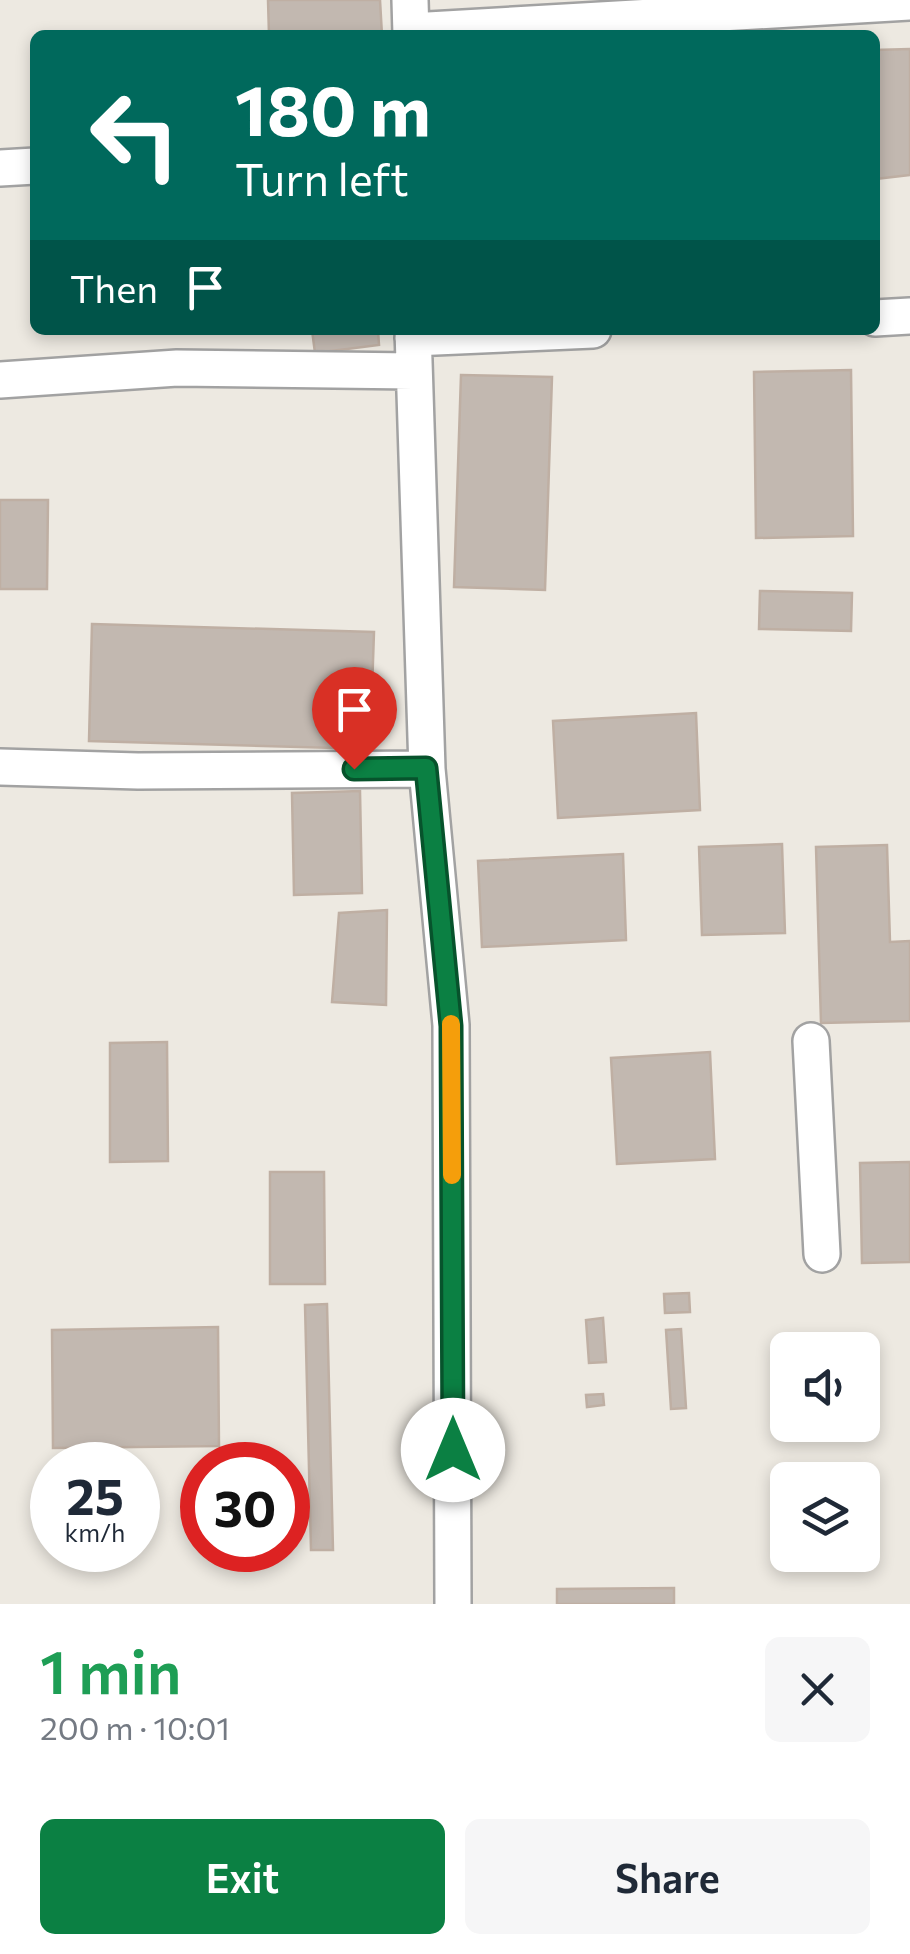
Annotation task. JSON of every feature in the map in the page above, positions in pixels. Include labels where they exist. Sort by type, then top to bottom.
[{"type":"street","points":[[411,22],[910,2]]},
{"type":"street","points":[[0,168],[30,166]]},
{"type":"street","points":[[880,318],[910,316]]},
{"type":"street","points":[[0,380],[537,335]]},
{"type":"street","points":[[413,346],[426,768],[451,1026],[454,1604]]},
{"type":"street","points":[[0,767],[138,771],[426,768]]},
{"type":"street","points":[[810,1041],[822,1254]]},
{"type":"building","points":[[268,0],[380,0],[382,30],[269,30]]},
{"type":"building","points":[[910,49],[910,175],[880,178],[880,50]]},
{"type":"building","points":[[313,335],[378,335],[379,345],[315,353]]},
{"type":"building","points":[[851,370],[853,536],[756,538],[754,372]]},
{"type":"building","points":[[461,375],[552,377],[545,590],[454,587]]},
{"type":"building","points":[[0,500],[48,500],[47,589],[0,589]]},
{"type":"building","points":[[760,591],[852,593],[851,631],[759,629]]},
{"type":"building","points":[[92,624],[374,632],[370,749],[89,741]]},
{"type":"building","points":[[696,713],[700,810],[558,818],[553,721]]},
{"type":"building","points":[[360,791],[362,893],[294,895],[292,793]]},
{"type":"building","points":[[782,844],[785,933],[702,935],[699,847]]},
{"type":"building","points":[[887,845],[890,942],[910,941],[910,1021],[821,1023],[816,847]]},
{"type":"building","points":[[623,854],[626,940],[482,947],[478,861]]},
{"type":"building","points":[[387,910],[386,1005],[332,1002],[339,913]]},
{"type":"building","points":[[167,1042],[168,1161],[110,1162],[110,1043]]},
{"type":"building","points":[[710,1052],[715,1159],[617,1164],[611,1058]]},
{"type":"building","points":[[910,1162],[910,1262],[862,1263],[860,1163]]},
{"type":"building","points":[[270,1172],[324,1172],[325,1284],[270,1284]]},
{"type":"building","points":[[689,1293],[690,1312],[665,1313],[664,1294]]},
{"type":"building","points":[[327,1304],[333,1550],[311,1550],[305,1305]]},
{"type":"building","points":[[603,1318],[606,1362],[589,1363],[586,1320]]},
{"type":"building","points":[[218,1327],[219,1442],[180,1442],[180,1446],[160,1447],[160,1442],[53,1442],[52,1330]]},
{"type":"building","points":[[681,1329],[686,1408],[671,1409],[666,1330]]},
{"type":"building","points":[[603,1394],[604,1405],[587,1407],[586,1395]]},
{"type":"building","points":[[674,1588],[674,1604],[557,1604],[557,1589]]},
{"type":"slow traffic","points":[[451,1024],[452,1175]]},
{"type":"route","points":[[354,769],[426,768],[451,1026],[453,1450]]}]
